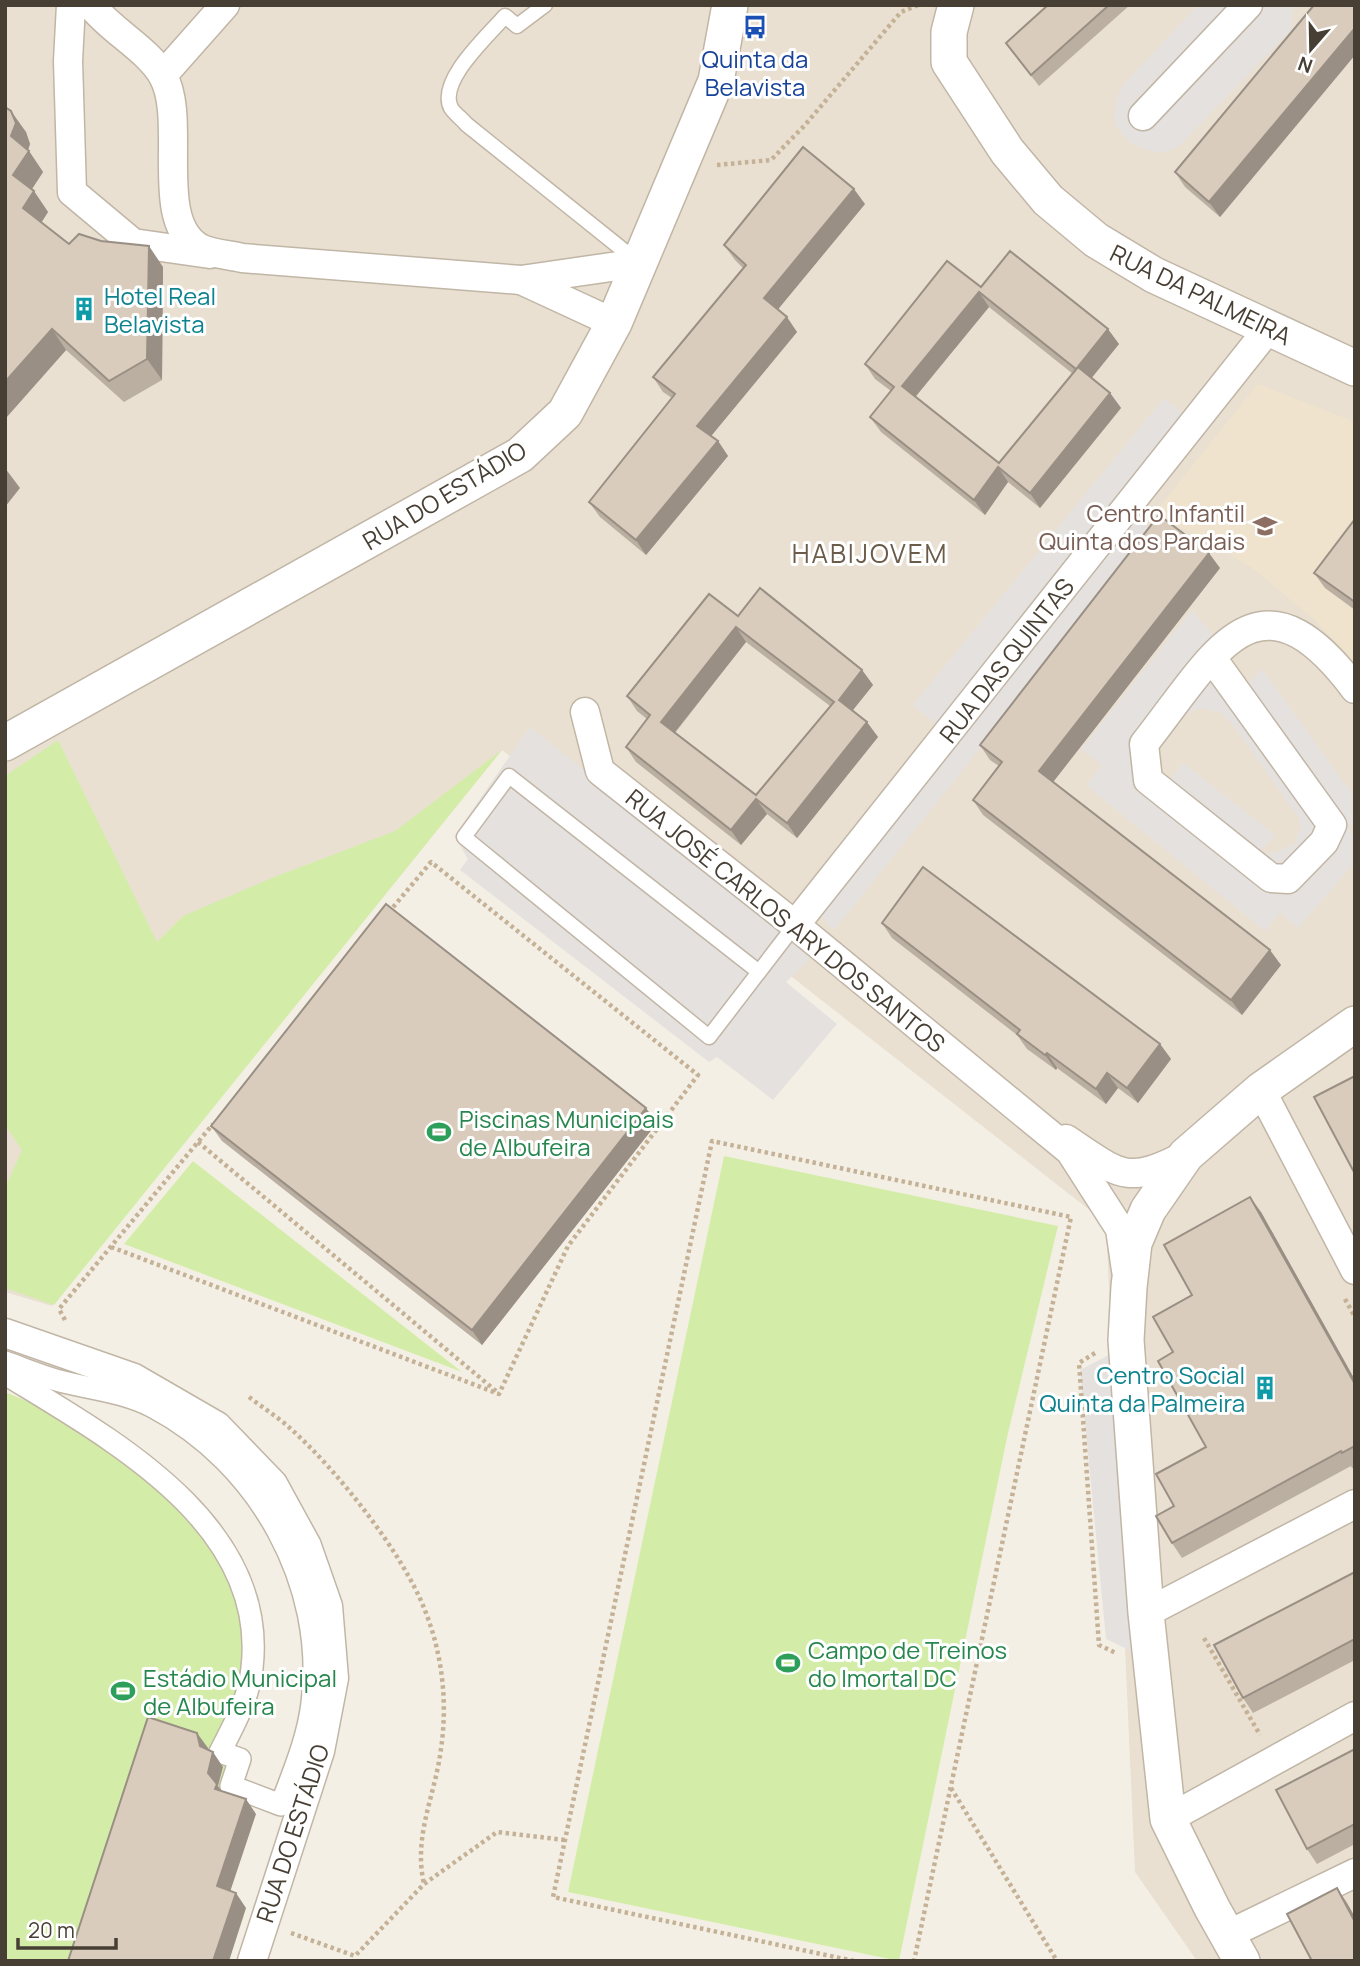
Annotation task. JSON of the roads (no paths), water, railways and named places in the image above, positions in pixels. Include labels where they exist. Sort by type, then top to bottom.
[{"type":"street","points":[[71,5],[68,61],[72,192],[133,243],[242,258],[521,280],[639,262]]},
{"type":"street","points":[[91,5],[163,75],[172,101],[175,197],[182,230],[200,248],[242,258]]},
{"type":"street","points":[[163,75],[225,5]]},
{"type":"street","name":"RUA DO ESTÁDIO","points":[[5,743],[520,455],[565,413],[614,323],[716,81],[730,5]]},
{"type":"street","name":"RUA DA PALMEIRA","points":[[958,5],[974,30],[978,108],[1007,151],[1048,200],[1096,240],[1154,275],[1355,368]]},
{"type":"street","points":[[1143,116],[1248,5]]},
{"type":"street","points":[[521,280],[614,323]]},
{"type":"street","name":"RUA DAS QUINTAS","points":[[795,925],[1269,328]]},
{"type":"street","points":[[1212,658],[1332,825],[1324,842],[1288,879],[1271,878],[1149,780],[1143,744],[1212,658],[1234,635],[1256,625],[1291,628],[1336,663],[1355,689]]},
{"type":"street","name":"RUA JOSÉ CARLOS ARY DOS SANTOS","points":[[585,712],[600,771],[795,925],[1070,1151],[1119,1229],[1129,1287],[1126,1340],[1146,1613],[1168,1819],[1234,1948]]},
{"type":"street","points":[[1129,1287],[1134,1242],[1148,1210],[1186,1155],[1261,1090],[1355,1024]]},
{"type":"street","points":[[1261,1090],[1348,1281]]},
{"type":"street","name":"RUA JOSÉ CARLOS ARY DOS SANTOS","points":[[1020,1108],[1127,1176],[1153,1172],[1186,1155]]},
{"type":"street","name":"RUA DO ESTÁDIO","points":[[5,1333],[134,1378],[217,1426],[272,1484],[307,1546],[328,1606],[334,1678],[320,1751],[251,1961]]},
{"type":"street","points":[[5,1362],[151,1406],[193,1432],[233,1468],[264,1507],[290,1554],[306,1598],[315,1649],[312,1704],[300,1753],[281,1805],[231,1786],[240,1759],[220,1752],[241,1713],[252,1668],[253,1619],[243,1585],[218,1541],[184,1498],[143,1463],[5,1374]]},
{"type":"street","points":[[1146,1613],[1355,1504]]},
{"type":"street","points":[[1168,1819],[1355,1716]]},
{"type":"street","points":[[1234,1948],[1355,1874]]},
{"type":"lane","points":[[545,5],[539,13],[517,26],[505,16],[461,66],[448,88],[450,107],[466,124],[639,262]]},
{"type":"lane","points":[[759,972],[509,776],[464,837],[709,1037],[759,972],[795,925]]},
{"type":"place","name":"Quinta da Belavista","points":[[755,27]]},
{"type":"place","name":"Hotel Real Belavista","points":[[84,309]]},
{"type":"place","name":"Centro Infantil Quinta dos Pardais","points":[[1265,526]]},
{"type":"place","name":"Piscinas Municipais de Albufeira","points":[[439,1132]]},
{"type":"place","name":"Centro Social Quinta da Palmeira","points":[[1265,1388]]},
{"type":"place","name":"Campo de Treinos do Imortal DC","points":[[788,1663]]},
{"type":"place","name":"Estádio Municipal de Albufeira","points":[[123,1691]]},
{"type":"district","name":"HABIJOVEM","points":[[870,553]]}]
